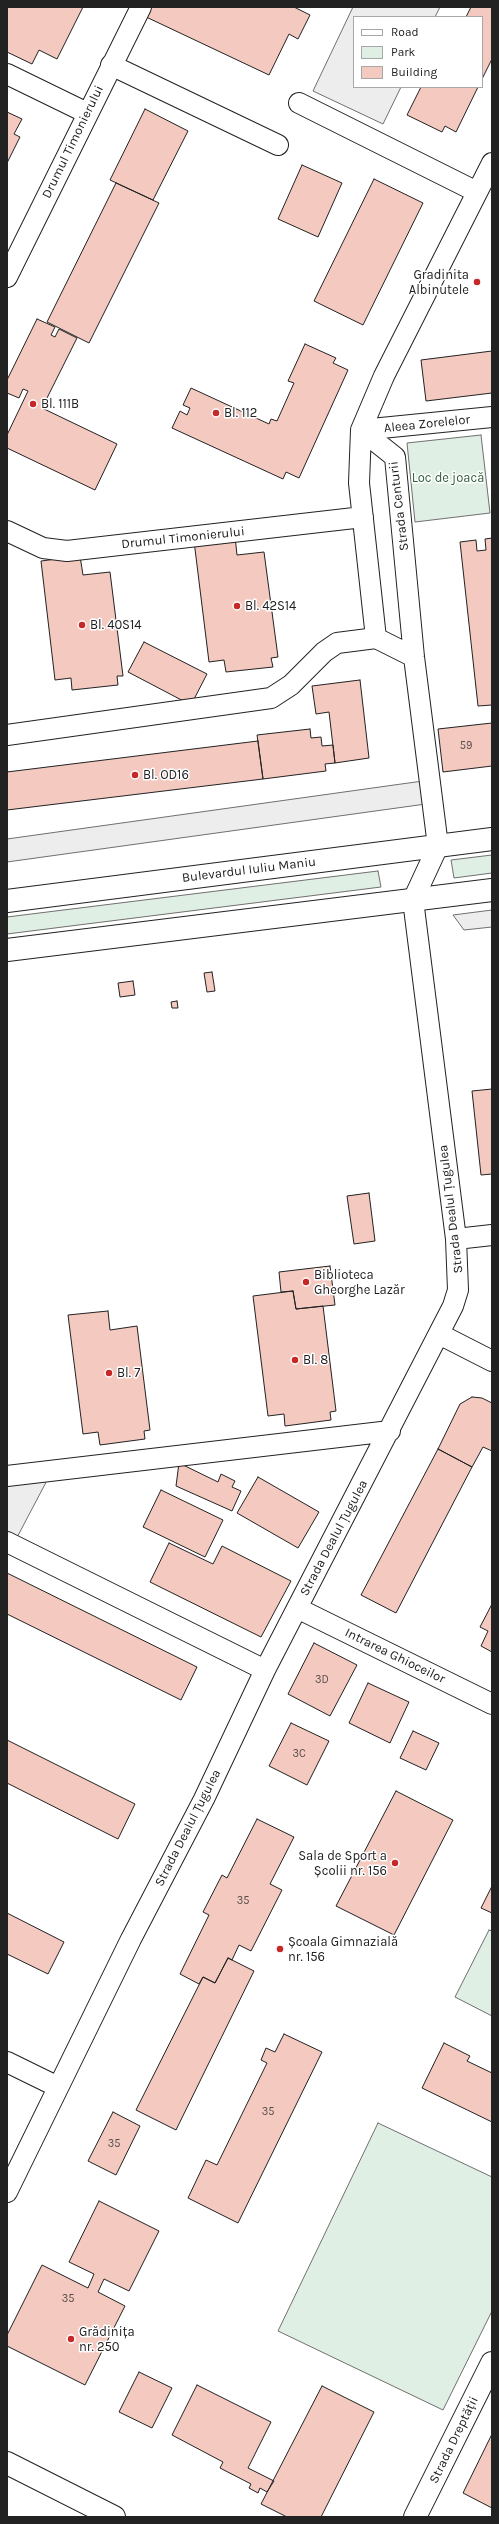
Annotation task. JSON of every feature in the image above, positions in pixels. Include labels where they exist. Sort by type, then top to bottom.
[{"type":"main road","name":"Bulevardul Iuliu Maniu","points":[[7,900],[492,839]]},
{"type":"main road","points":[[7,950],[492,890]]},
{"type":"main road","name":"Strada Dreptății","points":[[415,2517],[492,2363]]},
{"type":"main road","points":[[7,2463],[114,2517]]},
{"type":"street","name":"Drumul Timonierului","points":[[7,277],[140,7]]},
{"type":"street","points":[[111,65],[278,145]]},
{"type":"street","points":[[7,74],[87,113]]},
{"type":"street","points":[[299,103],[477,192]]},
{"type":"street","points":[[376,638],[363,517],[359,459],[361,430],[384,376],[492,163]]},
{"type":"street","name":"Aleea Zorelelor","points":[[361,430],[492,417]]},
{"type":"street","name":"Strada Centurii","points":[[361,430],[395,457],[414,657],[438,846]]},
{"type":"street","name":"Drumul Timonierului","points":[[7,531],[43,548],[67,551],[363,517]]},
{"type":"street","points":[[7,736],[271,698],[291,685],[324,652],[337,643],[376,638],[414,657]]},
{"type":"street","points":[[413,900],[438,846]]},
{"type":"street","name":"Strada Dealul Țugulea","points":[[7,2192],[58,2087],[204,1799],[265,1670],[390,1431],[453,1306],[458,1290],[456,1239],[413,900]]},
{"type":"street","points":[[456,1239],[492,1235]]},
{"type":"street","points":[[439,1334],[492,1362]]},
{"type":"street","points":[[7,1476],[390,1431]]},
{"type":"street","points":[[7,1542],[265,1670]]},
{"type":"street","name":"Intrarea Ghioceilor","points":[[297,1608],[492,1704]]},
{"type":"street","points":[[7,2062],[58,2087]]},
{"type":"green space","name":"Loc de joacă","points":[[481,435],[490,513],[415,522],[407,443]]},
{"type":"green space","points":[[492,855],[492,873],[454,878],[451,860]]},
{"type":"green space","points":[[378,871],[381,887],[7,934],[7,917]]},
{"type":"green space","points":[[489,1930],[492,1931],[492,2016],[455,1997]]},
{"type":"green space","points":[[378,2123],[492,2177],[492,2311],[443,2410],[278,2331]]},
{"type":"shaded area","points":[[353,7],[440,7],[436,16],[353,16],[353,88],[401,88],[383,124],[313,91]]},
{"type":"shaded area","points":[[430,780],[433,803],[7,862],[7,839]]},
{"type":"shaded area","points":[[492,910],[492,927],[464,930],[453,915]]},
{"type":"shaded area","points":[[52,1471],[13,1545],[7,1542],[7,1476]]},
{"type":"building","points":[[7,7],[83,7],[57,59],[39,50],[32,64],[7,52]]},
{"type":"building","points":[[148,7],[294,7],[310,15],[298,39],[289,34],[269,75],[144,16]]},
{"type":"building","points":[[471,7],[492,7],[492,59],[483,77],[483,16],[466,16]]},
{"type":"building","points":[[420,88],[478,88],[456,132],[445,126],[442,132],[407,115]]},
{"type":"building","points":[[145,109],[188,131],[153,200],[110,180]]},
{"type":"building","points":[[7,112],[22,119],[14,134],[20,137],[7,163]]},
{"type":"building","points":[[302,165],[342,183],[318,237],[278,219]]},
{"type":"building","points":[[374,179],[423,203],[363,325],[314,301]]},
{"type":"building","points":[[116,183],[159,203],[89,343],[47,322]]},
{"type":"building","name":"Bl. 111B","points":[[37,319],[55,327],[51,335],[55,337],[59,329],[77,338],[42,408],[117,444],[95,490],[7,448],[7,435],[28,391],[23,389],[19,398],[7,393],[7,380]]},
{"type":"building","name":"Bl. 112","points":[[305,344],[336,358],[333,363],[348,370],[299,478],[286,472],[283,479],[172,428],[180,411],[187,415],[190,408],[183,405],[191,388],[269,424],[271,419],[277,421],[294,383],[288,381]]},
{"type":"building","points":[[492,351],[492,393],[426,401],[421,360]]},
{"type":"building","name":"Bl. 42S14","points":[[235,536],[237,555],[264,552],[278,657],[271,658],[273,667],[226,672],[224,660],[209,662],[194,541]]},
{"type":"building","points":[[492,538],[492,705],[478,706],[460,542],[476,540],[477,551],[486,550],[485,539]]},
{"type":"building","name":"Bl. 40S14","points":[[80,556],[83,575],[110,572],[123,676],[117,676],[118,685],[72,690],[71,678],[55,680],[41,561]]},
{"type":"building","points":[[144,642],[207,674],[191,705],[128,672]]},
{"type":"building","points":[[360,680],[369,758],[335,763],[329,712],[316,714],[312,686]]},
{"type":"building","points":[[492,723],[492,766],[443,772],[438,729]]},
{"type":"building","points":[[310,729],[311,738],[321,737],[322,746],[333,745],[335,763],[325,764],[326,771],[263,779],[257,735]]},
{"type":"building","name":"Bl. OD16","points":[[258,741],[263,779],[7,810],[7,772]]},
{"type":"building","points":[[212,972],[215,991],[207,992],[204,973]]},
{"type":"building","points":[[133,981],[135,995],[120,997],[118,983]]},
{"type":"building","points":[[177,1001],[178,1008],[172,1008],[171,1002]]},
{"type":"building","points":[[492,1089],[492,1174],[481,1175],[472,1091]]},
{"type":"building","points":[[369,1193],[375,1241],[354,1244],[347,1196]]},
{"type":"building","name":"Biblioteca Gheorghe Lazăr","points":[[330,1266],[335,1305],[296,1309],[293,1291],[281,1292],[279,1272]]},
{"type":"building","name":"Bl. 8","points":[[293,1291],[296,1309],[323,1306],[336,1411],[330,1412],[331,1420],[285,1426],[284,1414],[268,1416],[253,1296]]},
{"type":"building","name":"Bl. 7","points":[[108,1311],[110,1330],[137,1326],[150,1430],[144,1431],[145,1439],[100,1445],[98,1432],[83,1434],[68,1315]]},
{"type":"building","points":[[472,1397],[482,1398],[492,1403],[492,1451],[483,1447],[472,1467],[438,1449],[460,1404]]},
{"type":"building","points":[[438,1449],[472,1467],[396,1613],[361,1595]]},
{"type":"building","points":[[179,1463],[218,1482],[221,1474],[235,1481],[232,1487],[241,1491],[232,1511],[176,1486]]},
{"type":"building","points":[[258,1477],[319,1512],[298,1548],[237,1513]]},
{"type":"building","points":[[161,1490],[223,1520],[205,1557],[143,1527]]},
{"type":"building","points":[[169,1543],[213,1564],[222,1546],[291,1581],[261,1637],[150,1582]]},
{"type":"building","points":[[7,1573],[197,1667],[181,1700],[7,1614]]},
{"type":"building","points":[[492,1604],[492,1652],[481,1646],[488,1631],[480,1627]]},
{"type":"building","points":[[314,1643],[357,1665],[330,1716],[288,1694]]},
{"type":"building","points":[[368,1683],[409,1702],[390,1743],[349,1723]]},
{"type":"building","points":[[291,1723],[329,1741],[307,1785],[269,1766]]},
{"type":"building","points":[[413,1731],[439,1743],[426,1770],[400,1758]]},
{"type":"building","points":[[7,1740],[135,1804],[118,1839],[7,1783]]},
{"type":"building","name":"Sala de Sport a Școlii nr. 156","points":[[396,1791],[453,1820],[394,1935],[336,1906]]},
{"type":"building","points":[[257,1819],[294,1837],[270,1884],[282,1890],[251,1951],[239,1945],[232,1960],[228,1958],[215,1983],[203,1977],[199,1984],[180,1974],[209,1915],[203,1912],[222,1875],[227,1878]]},
{"type":"building","points":[[492,1886],[492,1913],[481,1908]]},
{"type":"building","points":[[7,1913],[64,1942],[48,1974],[7,1954]]},
{"type":"building","points":[[228,1958],[254,1971],[176,2130],[136,2110],[203,1977],[215,1983]]},
{"type":"building","points":[[284,2034],[322,2052],[238,2223],[188,2198],[206,2160],[217,2165],[267,2063],[261,2060],[266,2048],[275,2052]]},
{"type":"building","points":[[444,2043],[470,2056],[467,2061],[492,2073],[492,2122],[422,2088]]},
{"type":"building","points":[[113,2112],[140,2126],[116,2175],[88,2161]]},
{"type":"building","name":"Grădinița nr. 250","points":[[99,2201],[159,2231],[129,2291],[104,2279],[98,2292],[125,2306],[85,2385],[7,2346],[7,2335],[42,2265],[88,2288],[94,2274],[69,2262]]},
{"type":"building","points":[[139,2372],[172,2388],[152,2428],[119,2412]]},
{"type":"building","points":[[197,2385],[271,2422],[248,2468],[274,2481],[267,2492],[260,2488],[258,2493],[249,2488],[251,2484],[220,2468],[223,2462],[172,2435]]},
{"type":"building","points":[[322,2386],[374,2412],[321,2517],[287,2517],[261,2504]]},
{"type":"building","points":[[492,2434],[492,2508],[463,2493]]},
{"type":"place","name":"Gradinita Albinutele","points":[[477,282]]},
{"type":"place","name":"Bl. 111B","points":[[33,404]]},
{"type":"place","name":"Bl. 112","points":[[216,413]]},
{"type":"place","name":"Bl. 42S14","points":[[237,606]]},
{"type":"place","name":"Bl. 40S14","points":[[82,625]]},
{"type":"place","name":"Bl. OD16","points":[[135,775]]},
{"type":"place","name":"Biblioteca Gheorghe Lazăr","points":[[306,1282]]},
{"type":"place","name":"Bl. 8","points":[[295,1360]]},
{"type":"place","name":"Bl. 7","points":[[109,1373]]},
{"type":"place","name":"Sala de Sport a Școlii nr. 156","points":[[395,1863]]},
{"type":"place","name":"Școala Gimnazială nr. 156","points":[[280,1949]]},
{"type":"place","name":"Grădinița nr. 250","points":[[71,2339]]}]
